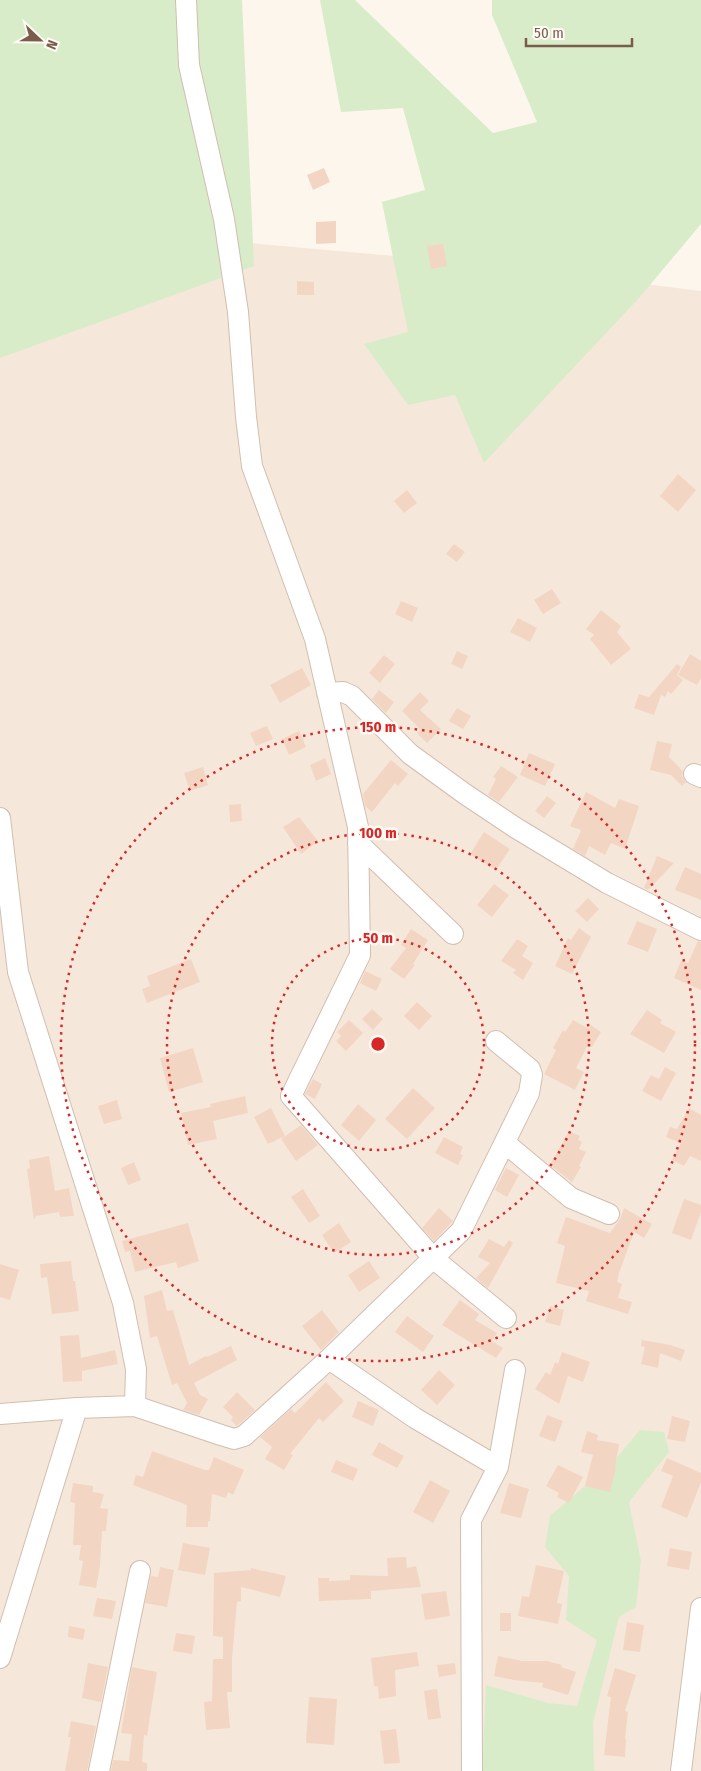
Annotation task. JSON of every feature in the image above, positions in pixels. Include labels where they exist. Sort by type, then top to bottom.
[{"type":"street","points":[[186,0],[189,65],[224,219],[238,312],[246,417],[252,466],[315,639],[358,827],[360,956],[291,1096],[434,1259],[506,1318]]},
{"type":"street","points":[[327,693],[343,692],[352,696],[410,754],[516,828],[607,883],[701,930]]},
{"type":"street","points":[[0,818],[18,972],[123,1303],[136,1369],[135,1406]]},
{"type":"street","points":[[358,843],[453,934]]},
{"type":"street","points":[[0,1414],[135,1406],[234,1439],[244,1436],[329,1359],[461,1231],[529,1094],[532,1075],[530,1069],[496,1041]]},
{"type":"street","points":[[505,1144],[571,1198],[609,1214]]},
{"type":"street","points":[[329,1359],[415,1418],[498,1467]]},
{"type":"street","points":[[472,1771],[471,1520],[498,1467],[515,1370]]},
{"type":"street","points":[[0,1658],[76,1408]]},
{"type":"street","points":[[98,1771],[140,1571]]},
{"type":"street","points":[[681,1771],[701,1608]]},
{"type":"shaded area","points":[[171,236],[484,264],[701,291],[701,1771],[0,1771],[0,316]]},
{"type":"green space","points":[[0,0],[242,0],[254,266],[0,358]]},
{"type":"green space","points":[[320,0],[355,0],[493,133],[537,122],[492,15],[492,0],[701,0],[701,224],[639,298],[484,463],[455,395],[408,405],[364,344],[408,332],[382,202],[425,190],[403,108],[341,112]]},
{"type":"green space","points":[[640,1430],[664,1432],[669,1452],[629,1502],[641,1561],[636,1607],[619,1617],[593,1723],[594,1770],[598,1771],[482,1771],[486,1685],[548,1703],[577,1706],[597,1640],[566,1620],[569,1576],[545,1547],[550,1516],[614,1461]]},
{"type":"building","points":[[324,168],[330,182],[313,190],[307,175]]},
{"type":"building","points":[[336,221],[336,243],[316,244],[316,222]]},
{"type":"building","points":[[443,244],[447,266],[431,269],[427,246]]},
{"type":"building","points":[[297,281],[314,282],[314,295],[297,295]]},
{"type":"building","points":[[678,474],[696,490],[678,512],[660,496]]},
{"type":"building","points":[[407,490],[417,503],[404,513],[394,501]]},
{"type":"building","points":[[454,544],[465,552],[457,562],[446,554]]},
{"type":"building","points":[[552,589],[561,603],[543,614],[534,600]]},
{"type":"building","points":[[401,601],[418,608],[412,622],[395,614]]},
{"type":"building","points":[[601,610],[621,626],[617,632],[631,649],[611,665],[590,639],[594,635],[586,629]]},
{"type":"building","points":[[518,618],[537,628],[530,642],[510,632]]},
{"type":"building","points":[[457,651],[468,656],[462,669],[451,664]]},
{"type":"building","points":[[690,654],[701,661],[701,678],[697,685],[678,675]]},
{"type":"building","points":[[384,655],[395,664],[380,683],[369,673]]},
{"type":"building","points":[[677,664],[681,667],[677,675],[683,680],[671,694],[668,691],[665,697],[661,695],[654,715],[634,708],[639,694],[649,697]]},
{"type":"building","points":[[302,668],[311,685],[280,703],[270,685]]},
{"type":"building","points":[[379,690],[394,702],[386,713],[372,699]]},
{"type":"building","points":[[420,692],[429,701],[420,710],[441,729],[427,743],[417,733],[421,730],[402,711]]},
{"type":"building","points":[[457,708],[471,716],[463,729],[449,721]]},
{"type":"building","points":[[267,726],[273,739],[256,746],[250,733]]},
{"type":"building","points":[[299,731],[306,747],[289,755],[282,739]]},
{"type":"building","points":[[657,741],[672,744],[669,757],[683,771],[682,776],[686,782],[682,786],[671,775],[650,770]]},
{"type":"building","points":[[529,753],[555,764],[545,786],[520,775]]},
{"type":"building","points":[[325,758],[331,774],[316,781],[310,765]]},
{"type":"building","points":[[391,760],[408,774],[398,786],[395,783],[372,812],[365,806],[363,794]]},
{"type":"building","points":[[501,766],[518,777],[499,802],[488,795],[496,779],[493,777]]},
{"type":"building","points":[[203,767],[208,785],[190,791],[184,773]]},
{"type":"building","points":[[586,792],[615,808],[619,799],[639,806],[625,849],[611,843],[605,855],[589,846],[585,856],[573,849],[581,830],[570,826]]},
{"type":"building","points":[[547,796],[556,803],[544,818],[535,811]]},
{"type":"building","points":[[241,804],[242,821],[230,822],[229,805]]},
{"type":"building","points":[[299,817],[318,841],[301,854],[283,827]]},
{"type":"building","points":[[484,832],[510,849],[496,870],[470,854]]},
{"type":"building","points":[[657,856],[674,863],[648,890],[644,888]]},
{"type":"building","points":[[685,867],[701,874],[701,900],[675,890]]},
{"type":"building","points":[[494,884],[509,895],[492,917],[477,905]]},
{"type":"building","points":[[588,898],[599,909],[587,922],[575,911]]},
{"type":"building","points":[[637,921],[657,929],[648,952],[627,944]]},
{"type":"building","points":[[579,928],[591,937],[572,974],[555,966],[568,938],[571,940]]},
{"type":"building","points":[[411,929],[428,940],[413,964],[415,965],[404,979],[390,969],[406,948],[401,945]]},
{"type":"building","points":[[517,939],[528,946],[522,956],[533,963],[523,980],[513,973],[516,970],[501,961]]},
{"type":"building","points":[[698,941],[701,942],[701,990],[674,978],[681,961],[688,963]]},
{"type":"building","points":[[191,959],[200,982],[147,1003],[142,989],[150,986],[147,976]]},
{"type":"building","points":[[365,971],[382,979],[376,991],[360,983]]},
{"type":"building","points":[[417,1002],[432,1016],[419,1030],[404,1016]]},
{"type":"building","points":[[372,1009],[383,1019],[373,1030],[362,1019]]},
{"type":"building","points":[[647,1010],[662,1020],[660,1023],[676,1032],[664,1053],[630,1034]]},
{"type":"building","points":[[349,1020],[363,1033],[346,1051],[336,1041],[341,1036],[337,1032]]},
{"type":"building","points":[[573,1020],[589,1029],[591,1025],[601,1032],[592,1047],[588,1045],[576,1068],[584,1072],[575,1090],[544,1074],[556,1050],[553,1048],[563,1030],[565,1032]]},
{"type":"building","points":[[193,1048],[203,1082],[169,1092],[160,1058]]},
{"type":"building","points":[[665,1067],[676,1073],[661,1101],[642,1091],[651,1075],[659,1079]]},
{"type":"building","points":[[313,1079],[322,1084],[315,1099],[305,1094]]},
{"type":"building","points":[[413,1088],[435,1108],[407,1139],[385,1119]]},
{"type":"building","points":[[245,1096],[248,1113],[213,1121],[217,1139],[188,1145],[181,1113],[211,1107],[210,1104]]},
{"type":"building","points":[[117,1100],[122,1119],[104,1124],[98,1106]]},
{"type":"building","points":[[358,1104],[376,1120],[359,1141],[341,1125]]},
{"type":"building","points":[[271,1108],[285,1136],[268,1144],[254,1117]]},
{"type":"building","points":[[689,1108],[701,1115],[701,1161],[690,1156],[684,1166],[672,1160],[681,1143],[666,1137],[670,1127],[677,1129]]},
{"type":"building","points":[[301,1125],[318,1145],[296,1161],[281,1139]]},
{"type":"building","points":[[569,1131],[580,1136],[578,1140],[582,1142],[579,1149],[586,1152],[579,1166],[581,1167],[572,1182],[550,1165]]},
{"type":"building","points":[[444,1137],[463,1147],[460,1154],[463,1155],[458,1165],[435,1153]]},
{"type":"building","points":[[49,1156],[55,1191],[69,1188],[74,1216],[60,1217],[59,1212],[36,1216],[34,1220],[27,1169],[30,1168],[29,1160]]},
{"type":"building","points":[[134,1162],[141,1180],[128,1185],[121,1168]]},
{"type":"building","points":[[506,1168],[519,1175],[507,1197],[495,1190]]},
{"type":"building","points":[[303,1189],[320,1216],[309,1223],[291,1197]]},
{"type":"building","points":[[684,1199],[701,1205],[701,1212],[691,1240],[672,1233]]},
{"type":"building","points":[[439,1208],[453,1221],[434,1241],[422,1228]]},
{"type":"building","points":[[624,1208],[652,1224],[644,1238],[634,1232],[619,1273],[617,1282],[622,1284],[618,1298],[632,1302],[628,1314],[586,1301],[589,1291],[556,1283],[565,1246],[557,1243],[566,1217],[610,1233],[620,1219]]},
{"type":"building","points":[[188,1223],[199,1261],[178,1268],[176,1262],[135,1272],[130,1251],[125,1252],[122,1241]]},
{"type":"building","points":[[339,1223],[351,1242],[334,1253],[322,1235]]},
{"type":"building","points":[[489,1239],[504,1247],[509,1240],[513,1243],[488,1288],[476,1278],[490,1263],[478,1257]]},
{"type":"building","points":[[71,1261],[79,1311],[52,1314],[47,1277],[41,1278],[40,1264]]},
{"type":"building","points":[[369,1261],[380,1278],[359,1292],[348,1275]]},
{"type":"building","points":[[0,1264],[19,1270],[10,1300],[0,1297]]},
{"type":"building","points":[[162,1290],[167,1311],[173,1310],[189,1365],[231,1346],[237,1360],[194,1383],[200,1395],[208,1399],[199,1415],[183,1410],[187,1403],[177,1383],[172,1385],[157,1336],[150,1338],[144,1296]]},
{"type":"building","points":[[460,1300],[479,1314],[475,1320],[497,1333],[492,1341],[503,1348],[496,1358],[442,1325]]},
{"type":"building","points":[[550,1306],[564,1310],[560,1326],[545,1322]]},
{"type":"building","points":[[322,1310],[339,1332],[321,1350],[302,1326]]},
{"type":"building","points":[[407,1316],[434,1336],[423,1352],[395,1332]]},
{"type":"building","points":[[79,1335],[81,1358],[115,1350],[118,1364],[82,1371],[82,1381],[63,1382],[60,1336]]},
{"type":"building","points":[[642,1340],[685,1350],[681,1361],[660,1353],[658,1368],[641,1364],[645,1347],[641,1346]]},
{"type":"building","points":[[562,1352],[590,1362],[583,1382],[568,1376],[559,1404],[535,1389],[546,1372],[550,1375],[555,1362],[558,1364]]},
{"type":"building","points":[[439,1370],[455,1385],[437,1405],[421,1390]]},
{"type":"building","points":[[326,1382],[344,1401],[323,1422],[319,1418],[290,1454],[293,1455],[284,1470],[265,1459],[272,1447],[260,1437],[291,1409],[295,1413]]},
{"type":"building","points":[[237,1392],[255,1410],[237,1426],[231,1420],[233,1417],[223,1407]]},
{"type":"building","points":[[358,1401],[379,1410],[373,1426],[352,1417]]},
{"type":"building","points":[[547,1415],[563,1421],[555,1442],[539,1436]]},
{"type":"building","points":[[672,1416],[690,1421],[685,1442],[667,1439]]},
{"type":"building","points":[[587,1431],[598,1435],[597,1440],[619,1444],[610,1492],[585,1486],[593,1455],[581,1452]]},
{"type":"building","points":[[379,1442],[404,1456],[397,1468],[372,1455]]},
{"type":"building","points":[[152,1451],[205,1470],[209,1470],[214,1457],[244,1470],[233,1495],[228,1492],[226,1498],[212,1494],[208,1527],[186,1527],[187,1505],[133,1485],[136,1475],[143,1477]]},
{"type":"building","points":[[667,1458],[701,1473],[701,1482],[687,1518],[661,1507],[673,1476],[661,1471]]},
{"type":"building","points":[[336,1460],[358,1469],[353,1481],[331,1472]]},
{"type":"building","points":[[558,1465],[583,1477],[569,1503],[557,1497],[559,1493],[546,1486]]},
{"type":"building","points":[[430,1480],[450,1491],[433,1523],[413,1512]]},
{"type":"building","points":[[73,1483],[93,1486],[93,1492],[104,1494],[100,1508],[108,1509],[106,1531],[102,1531],[100,1566],[96,1588],[79,1585],[83,1561],[79,1560],[81,1545],[73,1545],[75,1503],[70,1502]]},
{"type":"building","points":[[509,1483],[529,1489],[521,1518],[500,1513]]},
{"type":"building","points":[[183,1543],[210,1548],[205,1575],[178,1570]]},
{"type":"building","points":[[670,1548],[692,1552],[689,1570],[667,1566]]},
{"type":"building","points":[[406,1557],[407,1568],[416,1566],[421,1587],[371,1591],[371,1599],[319,1601],[318,1578],[329,1578],[329,1581],[350,1580],[350,1575],[388,1576],[387,1558]]},
{"type":"building","points":[[536,1565],[564,1571],[557,1603],[562,1604],[558,1624],[518,1616],[522,1596],[529,1597]]},
{"type":"building","points":[[160,1567],[174,1570],[167,1607],[145,1603],[151,1576],[158,1577]]},
{"type":"building","points":[[251,1568],[286,1576],[280,1597],[241,1587],[241,1601],[237,1602],[232,1659],[232,1692],[227,1692],[230,1728],[206,1730],[204,1702],[212,1701],[213,1659],[223,1659],[223,1637],[213,1636],[214,1573],[251,1570]]},
{"type":"building","points":[[446,1591],[450,1616],[425,1620],[421,1594]]},
{"type":"building","points":[[97,1598],[116,1601],[112,1619],[93,1616]]},
{"type":"building","points":[[500,1613],[511,1613],[511,1631],[500,1631]]},
{"type":"building","points":[[627,1622],[644,1625],[640,1652],[623,1650]]},
{"type":"building","points":[[69,1626],[85,1629],[83,1640],[68,1637]]},
{"type":"building","points":[[176,1633],[195,1636],[192,1654],[173,1651]]},
{"type":"building","points":[[417,1652],[419,1666],[395,1670],[396,1696],[379,1699],[378,1686],[375,1687],[374,1685],[371,1658]]},
{"type":"building","points":[[498,1656],[522,1661],[547,1661],[562,1665],[561,1667],[576,1672],[568,1695],[542,1687],[543,1683],[494,1676]]},
{"type":"building","points":[[88,1663],[108,1667],[101,1702],[82,1698]]},
{"type":"building","points":[[455,1663],[456,1674],[439,1677],[437,1665]]},
{"type":"building","points":[[132,1667],[157,1672],[147,1736],[144,1735],[142,1762],[147,1763],[147,1771],[111,1771],[113,1760],[129,1761],[132,1734],[121,1733]]},
{"type":"building","points":[[615,1668],[636,1675],[625,1711],[628,1712],[625,1757],[604,1755],[611,1697],[607,1696]]},
{"type":"building","points":[[437,1689],[441,1718],[428,1720],[424,1691]]},
{"type":"building","points":[[309,1697],[337,1699],[334,1745],[306,1743]]},
{"type":"building","points":[[71,1721],[96,1726],[87,1771],[65,1771],[71,1737],[68,1737]]},
{"type":"building","points":[[396,1729],[400,1763],[384,1764],[380,1731]]}]
